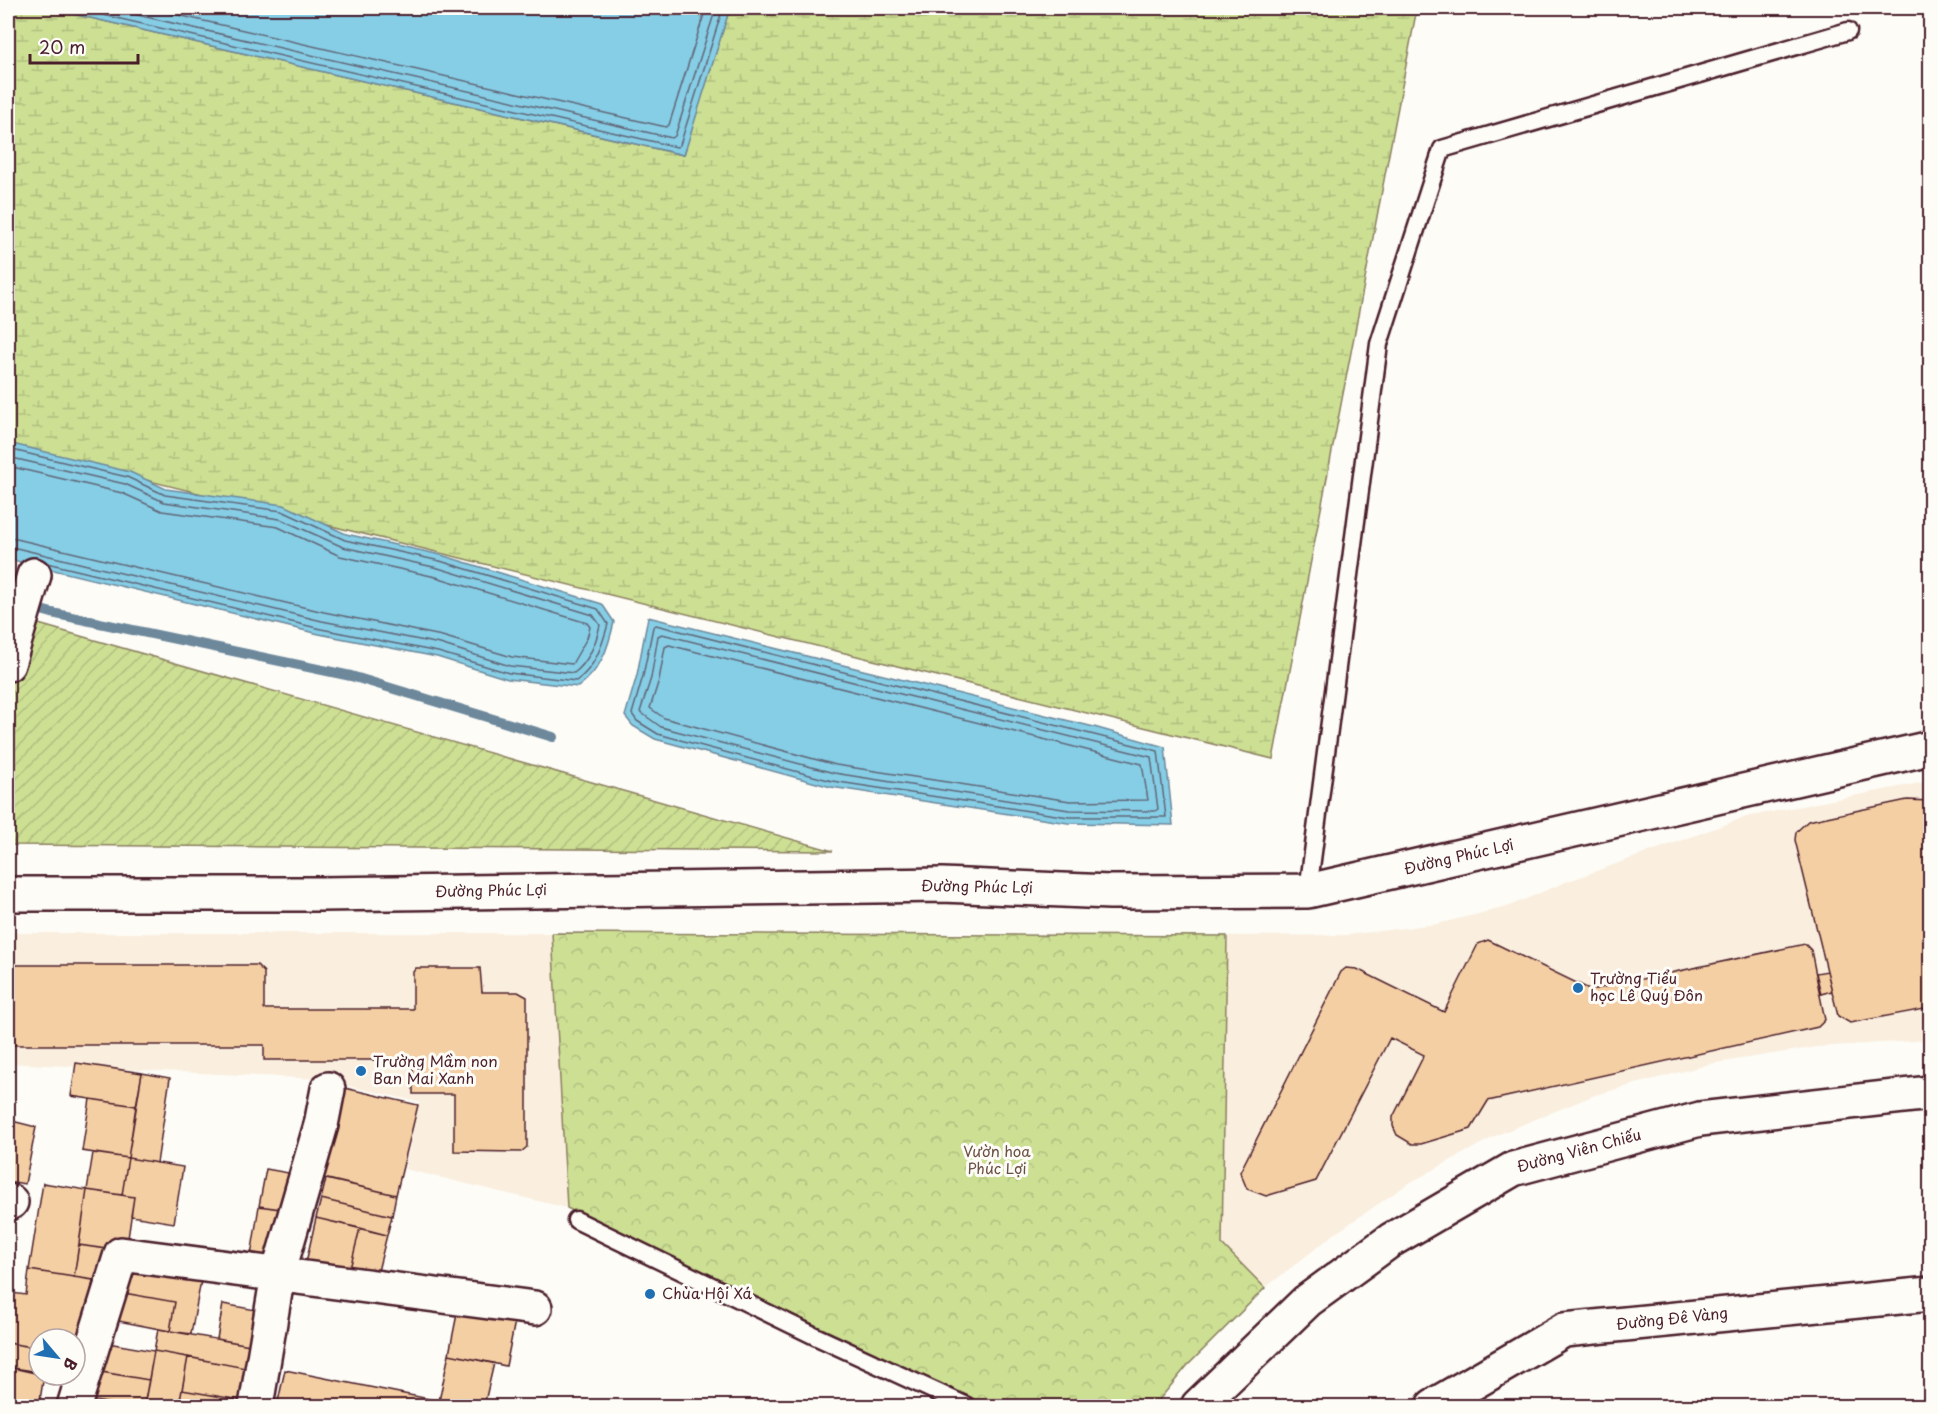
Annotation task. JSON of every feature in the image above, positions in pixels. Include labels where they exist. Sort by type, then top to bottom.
[{"type":"street","points":[[8,664],[28,595]]},
{"type":"street","name":"Đường Phúc Lợi","points":[[8,894],[321,894],[942,885],[1110,892],[1308,891],[1930,748]]},
{"type":"street","points":[[256,1407],[278,1274],[321,1125],[328,1089]]},
{"type":"street","name":"Đường Viên Chiếu","points":[[1198,1407],[1307,1301],[1391,1240],[1513,1169],[1700,1119],[1930,1093]]},
{"type":"street","points":[[74,1407],[121,1254],[536,1308]]},
{"type":"street","name":"Đường Đê Vàng","points":[[1433,1407],[1564,1330],[1928,1294]]},
{"type":"lane","points":[[1308,891],[1378,344],[1442,149],[1848,31]]},
{"type":"lane","points":[[576,1220],[817,1338],[967,1407]]},
{"type":"shaded area","name":"Trường Tiểu học Lê Quý Đôn","points":[[1930,781],[1930,1040],[1817,1047],[1710,1064],[1595,1095],[1497,1135],[1406,1185],[1333,1235],[1265,1288],[1222,1244],[1227,936],[1347,935],[1437,924],[1507,907],[1566,882],[1746,817]]},
{"type":"shaded area","name":"Trường Mầm non Ban Mai Xanh","points":[[8,933],[552,933],[567,1208],[405,1169],[419,1102],[318,1079],[8,1063]]},
{"type":"green space","points":[[8,8],[47,8],[683,155],[730,8],[1417,8],[1273,759],[8,446]]},
{"type":"green space","points":[[8,616],[21,619],[833,851],[8,845]]},
{"type":"green space","name":"Vườn hoa Phúc Lợi","points":[[552,933],[1227,936],[1222,1244],[1265,1288],[1187,1366],[1154,1406],[987,1406],[567,1208]]},
{"type":"water","points":[[47,8],[730,8],[684,155]]},
{"type":"water","points":[[8,443],[130,472],[166,489],[284,505],[346,534],[441,555],[602,604],[614,622],[609,641],[598,666],[578,687],[508,679],[437,657],[319,634],[8,559]]},
{"type":"water","points":[[648,617],[1094,727],[1165,747],[1173,825],[1068,823],[831,787],[655,739],[633,726],[625,716],[637,675]]},
{"type":"building","points":[[1907,800],[1930,801],[1930,1008],[1850,1023],[1838,1016],[1795,840],[1796,832],[1808,821]]},
{"type":"building","points":[[1488,940],[1591,990],[1805,944],[1811,950],[1825,1020],[1818,1027],[1488,1101],[1471,1129],[1421,1144],[1412,1144],[1397,1135],[1393,1126],[1393,1117],[1424,1055],[1390,1038],[1316,1181],[1266,1196],[1247,1189],[1240,1172],[1341,972],[1346,968],[1357,969],[1444,1012],[1478,944]]},
{"type":"building","points":[[8,965],[257,965],[264,972],[264,1009],[413,1009],[413,972],[416,968],[480,968],[482,992],[518,992],[527,997],[527,1147],[521,1152],[454,1151],[454,1094],[413,1094],[413,1060],[264,1060],[264,1045],[8,1045]]},
{"type":"building","points":[[1827,971],[1832,991],[1821,994],[1816,973]]},
{"type":"building","points":[[76,1063],[142,1073],[136,1106],[71,1096]]},
{"type":"building","points":[[142,1073],[170,1078],[157,1163],[128,1158]]},
{"type":"building","points":[[336,1086],[418,1105],[396,1195],[315,1176]]},
{"type":"building","points":[[90,1099],[136,1106],[128,1158],[82,1151]]},
{"type":"building","points":[[8,1120],[36,1127],[25,1184],[8,1181]]},
{"type":"building","points":[[93,1153],[128,1158],[122,1195],[87,1190]]},
{"type":"building","points":[[128,1158],[183,1167],[174,1223],[131,1216],[134,1197],[122,1195]]},
{"type":"building","points":[[266,1169],[300,1175],[294,1211],[259,1206]]},
{"type":"building","points":[[326,1179],[396,1195],[392,1216],[321,1199]]},
{"type":"building","points":[[43,1183],[87,1190],[74,1277],[29,1270]]},
{"type":"building","points":[[87,1190],[134,1197],[126,1252],[79,1245]]},
{"type":"building","points":[[321,1199],[392,1216],[387,1235],[316,1218]]},
{"type":"building","points":[[259,1206],[288,1210],[279,1261],[251,1256]]},
{"type":"building","points":[[316,1218],[360,1228],[348,1277],[305,1267]]},
{"type":"building","points":[[360,1228],[387,1235],[375,1283],[348,1277]]},
{"type":"building","points":[[79,1245],[113,1250],[108,1282],[74,1277]]},
{"type":"building","points":[[130,1257],[203,1270],[191,1334],[170,1331],[175,1302],[123,1293]]},
{"type":"building","points":[[29,1270],[93,1280],[85,1327],[27,1327],[27,1346],[8,1343],[12,1293],[26,1295]]},
{"type":"building","points":[[113,1291],[175,1302],[170,1331],[108,1319]]},
{"type":"building","points":[[460,1299],[517,1311],[506,1366],[449,1354]]},
{"type":"building","points":[[223,1304],[256,1310],[250,1345],[217,1339]]},
{"type":"building","points":[[158,1329],[250,1345],[245,1368],[154,1351]]},
{"type":"building","points":[[102,1342],[154,1351],[149,1380],[96,1371]]},
{"type":"building","points":[[8,1343],[27,1346],[27,1370],[8,1367]]},
{"type":"building","points":[[154,1351],[188,1357],[179,1406],[144,1406]]},
{"type":"building","points":[[449,1354],[494,1363],[484,1406],[464,1406],[439,1401]]},
{"type":"building","points":[[188,1357],[245,1368],[240,1400],[182,1390]]},
{"type":"building","points":[[8,1367],[27,1371],[27,1387],[42,1387],[39,1406],[8,1406]]},
{"type":"building","points":[[89,1370],[149,1380],[144,1406],[123,1406],[84,1399]]},
{"type":"building","points":[[285,1370],[439,1401],[464,1406],[277,1406]]},
{"type":"building","points":[[182,1390],[240,1400],[238,1406],[179,1406]]},
{"type":"waterway","points":[[8,601],[52,613],[351,676],[553,737]]},
{"type":"place","name":"Trường Tiểu học Lê Quý Đôn","points":[[1578,988]]},
{"type":"place","name":"Trường Mầm non Ban Mai Xanh","points":[[361,1071]]},
{"type":"place","name":"Chùa Hội Xá","points":[[650,1294]]}]
